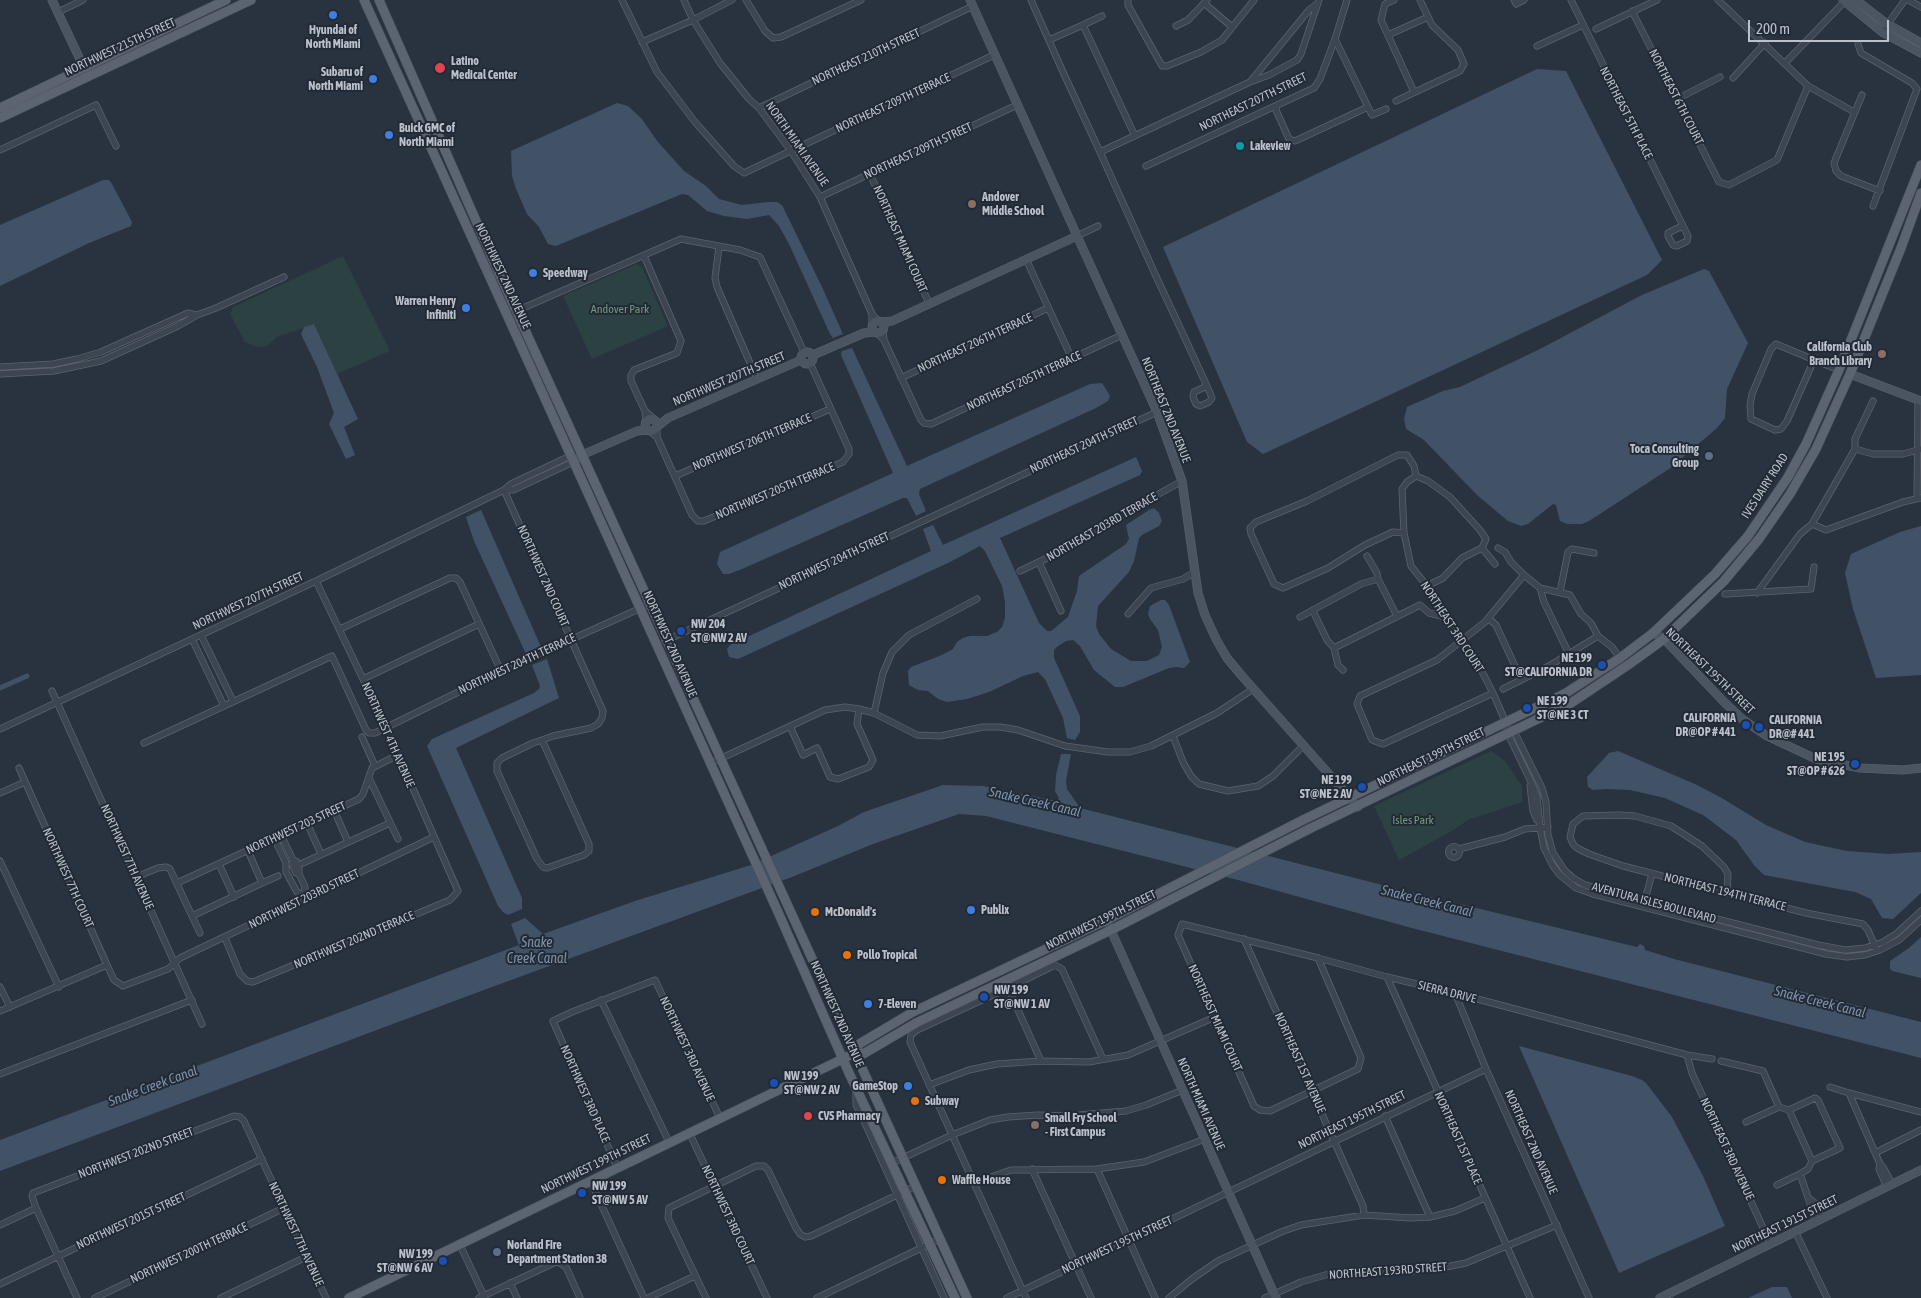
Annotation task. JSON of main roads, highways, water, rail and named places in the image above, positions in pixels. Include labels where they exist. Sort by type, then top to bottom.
[{"type":"main road","name":"NORTHWEST 215TH STREET","points":[[0,118],[226,0]]},
{"type":"main road","name":"NORTHWEST 215TH STREET","points":[[0,108],[86,72],[235,3],[251,0]]},
{"type":"main road","name":"NORTHWEST 2ND AVENUE","points":[[364,0],[767,886],[843,1059],[954,1295]]},
{"type":"main road","name":"NORTHWEST 2ND AVENUE","points":[[379,0],[516,310],[967,1298]]},
{"type":"main road","name":"IVES DAIRY ROAD","points":[[1506,723],[1566,693],[1620,658],[1653,633],[1716,574],[1750,533],[1788,477],[1806,444],[1839,370],[1921,165]]},
{"type":"main road","name":"IVES DAIRY ROAD","points":[[1512,732],[1571,703],[1664,639],[1724,581],[1759,539],[1790,494],[1816,449],[1850,374],[1921,193]]},
{"type":"main road","points":[[1839,370],[1850,374]]},
{"type":"main road","name":"NORTHEAST 199TH STREET","points":[[1351,798],[1506,723]]},
{"type":"main road","name":"NORTHEAST 199TH STREET","points":[[1358,806],[1512,732]]},
{"type":"main road","name":"NORTHWEST 199TH STREET","points":[[855,1053],[859,1044],[914,1012],[1106,920],[1351,798]]},
{"type":"main road","name":"NORTHWEST 199TH STREET","points":[[349,1298],[855,1053],[863,1054],[916,1023],[1111,930],[1358,806]]},
{"type":"water","points":[[1537,69],[1566,71],[1662,260],[1647,275],[1263,454],[1247,442],[1163,247]]},
{"type":"water","points":[[617,103],[628,106],[641,118],[658,142],[684,171],[706,186],[719,199],[742,205],[777,202],[782,205],[843,334],[833,338],[830,334],[789,244],[779,226],[769,215],[747,219],[724,216],[707,211],[688,195],[682,194],[556,246],[548,244],[539,227],[527,214],[516,189],[512,176],[511,151]]},
{"type":"water","points":[[103,180],[109,180],[112,184],[132,222],[131,226],[89,243],[0,286],[0,225]]},
{"type":"water","points":[[1704,269],[1709,271],[1748,343],[1727,389],[1725,418],[1717,428],[1669,469],[1589,521],[1582,524],[1567,524],[1560,521],[1556,505],[1553,504],[1528,524],[1521,526],[1508,521],[1477,495],[1424,440],[1406,429],[1404,419],[1407,407],[1443,391],[1460,387],[1538,350],[1642,295]]},
{"type":"water","points":[[314,324],[358,419],[344,427],[355,455],[346,459],[329,424],[334,413],[317,367],[301,334],[304,327]]},
{"type":"water","points":[[852,348],[907,466],[1090,384],[1102,383],[1110,396],[1108,401],[1096,408],[920,489],[919,494],[926,511],[916,516],[907,498],[903,498],[742,569],[729,574],[723,574],[717,564],[720,552],[893,473],[841,355],[842,351]]},
{"type":"water","points":[[1136,457],[1142,471],[1140,475],[1000,538],[1039,623],[1047,631],[1051,631],[1068,617],[1077,591],[1079,576],[1126,544],[1129,539],[1126,525],[1154,508],[1159,513],[1162,521],[1159,526],[1139,538],[1134,561],[1129,572],[1098,606],[1096,626],[1099,634],[1111,649],[1131,661],[1147,661],[1159,655],[1162,647],[1158,630],[1148,614],[1150,606],[1165,600],[1169,605],[1190,662],[1184,668],[1169,668],[1123,687],[1115,687],[1094,670],[1080,646],[1073,640],[1066,641],[1058,646],[1054,650],[1054,658],[1080,716],[1080,732],[1075,740],[1067,738],[1063,718],[1045,679],[1038,672],[1023,676],[989,692],[967,699],[947,702],[938,699],[928,691],[918,690],[909,685],[908,671],[911,667],[953,649],[957,642],[963,638],[987,636],[997,632],[1002,627],[1005,618],[1005,602],[1002,586],[985,551],[980,546],[948,563],[738,659],[729,657],[727,649],[730,645],[931,551],[923,529],[933,525],[943,545]]},
{"type":"water","points":[[481,510],[541,647],[526,654],[474,541],[466,517]]},
{"type":"water","points":[[1921,526],[1921,675],[1876,678],[1853,609],[1845,573],[1851,554],[1900,532]]},
{"type":"water","points":[[547,659],[559,698],[456,748],[522,898],[522,909],[508,915],[498,906],[427,746],[432,739],[534,693],[540,686],[532,665]]},
{"type":"water","points":[[1618,751],[1697,785],[1766,825],[1805,842],[1847,851],[1888,854],[1921,852],[1921,893],[1893,919],[1882,918],[1871,899],[1855,892],[1764,875],[1754,865],[1736,840],[1703,815],[1665,798],[1630,790],[1593,790],[1588,787],[1587,777],[1609,753]]},
{"type":"water","name":"Snake Creek Canal","points":[[1061,754],[1071,754],[1066,781],[1067,789],[1080,808],[1406,891],[1637,947],[1640,944],[1644,946],[1645,950],[1674,959],[1921,1022],[1921,1058],[1408,927],[1238,880],[986,816],[959,814],[873,844],[792,877],[0,1171],[0,1140],[519,945],[511,924],[525,918],[543,934],[635,901],[751,865],[838,826],[864,812],[943,785],[983,786],[1057,801],[1059,798],[1055,791],[1056,775]]},
{"type":"water","points":[[1921,937],[1921,978],[1892,971],[1890,961]]},
{"type":"water","points":[[1519,1046],[1632,1076],[1646,1083],[1672,1117],[1703,1176],[1725,1226],[1619,1273]]},
{"type":"water","points":[[1772,1287],[1787,1287],[1792,1298],[1748,1298]]},
{"type":"waterway","points":[[0,688],[27,676]]},
{"type":"place","name":"Hyundai of North Miami","points":[[333,15]]},
{"type":"place","name":"Latino Medical Center","points":[[440,68]]},
{"type":"place","name":"Subaru of North Miami","points":[[373,79]]},
{"type":"place","name":"Buick GMC of North Miami","points":[[389,135]]},
{"type":"place","name":"Lakeview","points":[[1240,146]]},
{"type":"place","name":"Andover Middle School","points":[[972,204]]},
{"type":"place","name":"Speedway","points":[[533,273]]},
{"type":"place","name":"Warren Henry Infiniti","points":[[466,308]]},
{"type":"place","name":"California Club Branch Library","points":[[1882,354]]},
{"type":"place","name":"Toca Consulting Group","points":[[1709,456]]},
{"type":"place","name":"NW 204 ST@NW 2 AV","points":[[681,631]]},
{"type":"place","name":"NE 199 ST@CALIFORNIA DR","points":[[1602,665]]},
{"type":"place","name":"NE 199 ST@NE 3 CT","points":[[1527,708]]},
{"type":"place","name":"CALIFORNIA DR@OP # 441","points":[[1746,725]]},
{"type":"place","name":"CALIFORNIA DR@# 441","points":[[1759,727]]},
{"type":"place","name":"NE 195 ST@OP # 626","points":[[1855,764]]},
{"type":"place","name":"NE 199 ST@NE 2 AV","points":[[1362,787]]},
{"type":"place","name":"Publix","points":[[971,910]]},
{"type":"place","name":"McDonald's","points":[[815,912]]},
{"type":"place","name":"Pollo Tropical","points":[[847,955]]},
{"type":"place","name":"NW 199 ST@NW 1 AV","points":[[984,997]]},
{"type":"place","name":"7-Eleven","points":[[868,1004]]},
{"type":"place","name":"NW 199 ST@NW 2 AV","points":[[774,1083]]},
{"type":"place","name":"GameStop","points":[[908,1086]]},
{"type":"place","name":"Subway","points":[[915,1101]]},
{"type":"place","name":"CVS Pharmacy","points":[[808,1116]]},
{"type":"place","name":"Small Fry School - First Campus","points":[[1035,1125]]},
{"type":"place","name":"Waffle House","points":[[942,1180]]},
{"type":"place","name":"NW 199 ST@NW 5 AV","points":[[582,1193]]},
{"type":"place","name":"Norland Fire Department Station 38","points":[[497,1252]]},
{"type":"place","name":"NW 199 ST@NW 6 AV","points":[[443,1261]]},
{"type":"park label","name":"Andover Park","points":[[620,309]]},
{"type":"park label","name":"Isles Park","points":[[1413,820]]}]
